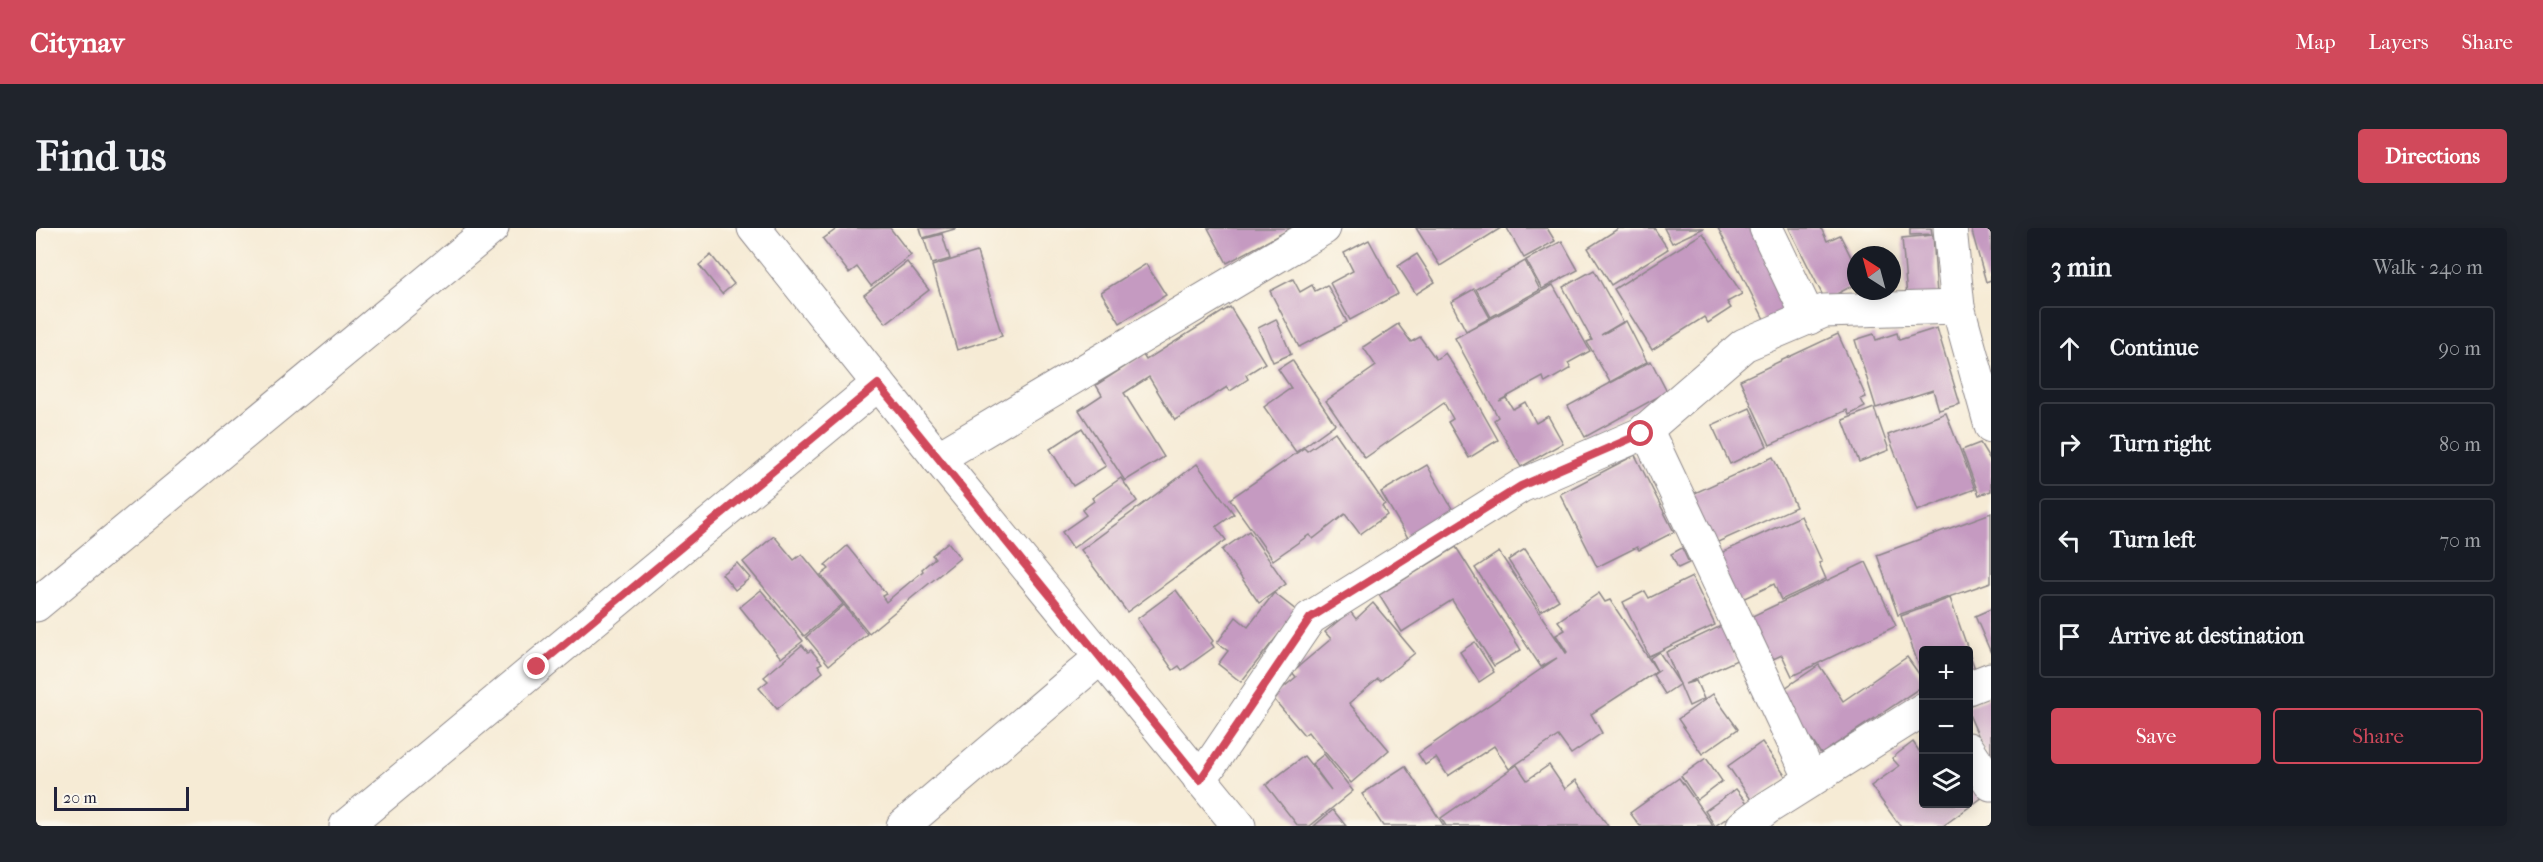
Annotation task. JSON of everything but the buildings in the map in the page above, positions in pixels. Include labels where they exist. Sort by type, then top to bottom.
[{"type":"street","points":[[36,605],[492,228]]},
{"type":"street","points":[[754,228],[1100,658],[1239,826]]},
{"type":"street","points":[[938,458],[1324,228]]},
{"type":"street","points":[[1766,228],[1809,318]]},
{"type":"street","points":[[1950,228],[1958,307],[1991,426]]},
{"type":"street","points":[[1200,780],[1310,618],[1521,486],[1641,434],[1744,345],[1824,311],[1958,307]]},
{"type":"street","points":[[346,826],[878,384]]},
{"type":"street","points":[[1646,429],[1811,779]]},
{"type":"street","points":[[903,826],[1100,658]]},
{"type":"street","points":[[1973,686],[1991,679]]},
{"type":"street","points":[[1763,820],[1811,779],[1919,712]]},
{"type":"street","points":[[1971,754],[1991,784]]},
{"type":"route","points":[[537,667],[878,384],[1200,780],[1310,618],[1521,486],[1641,434]]}]
